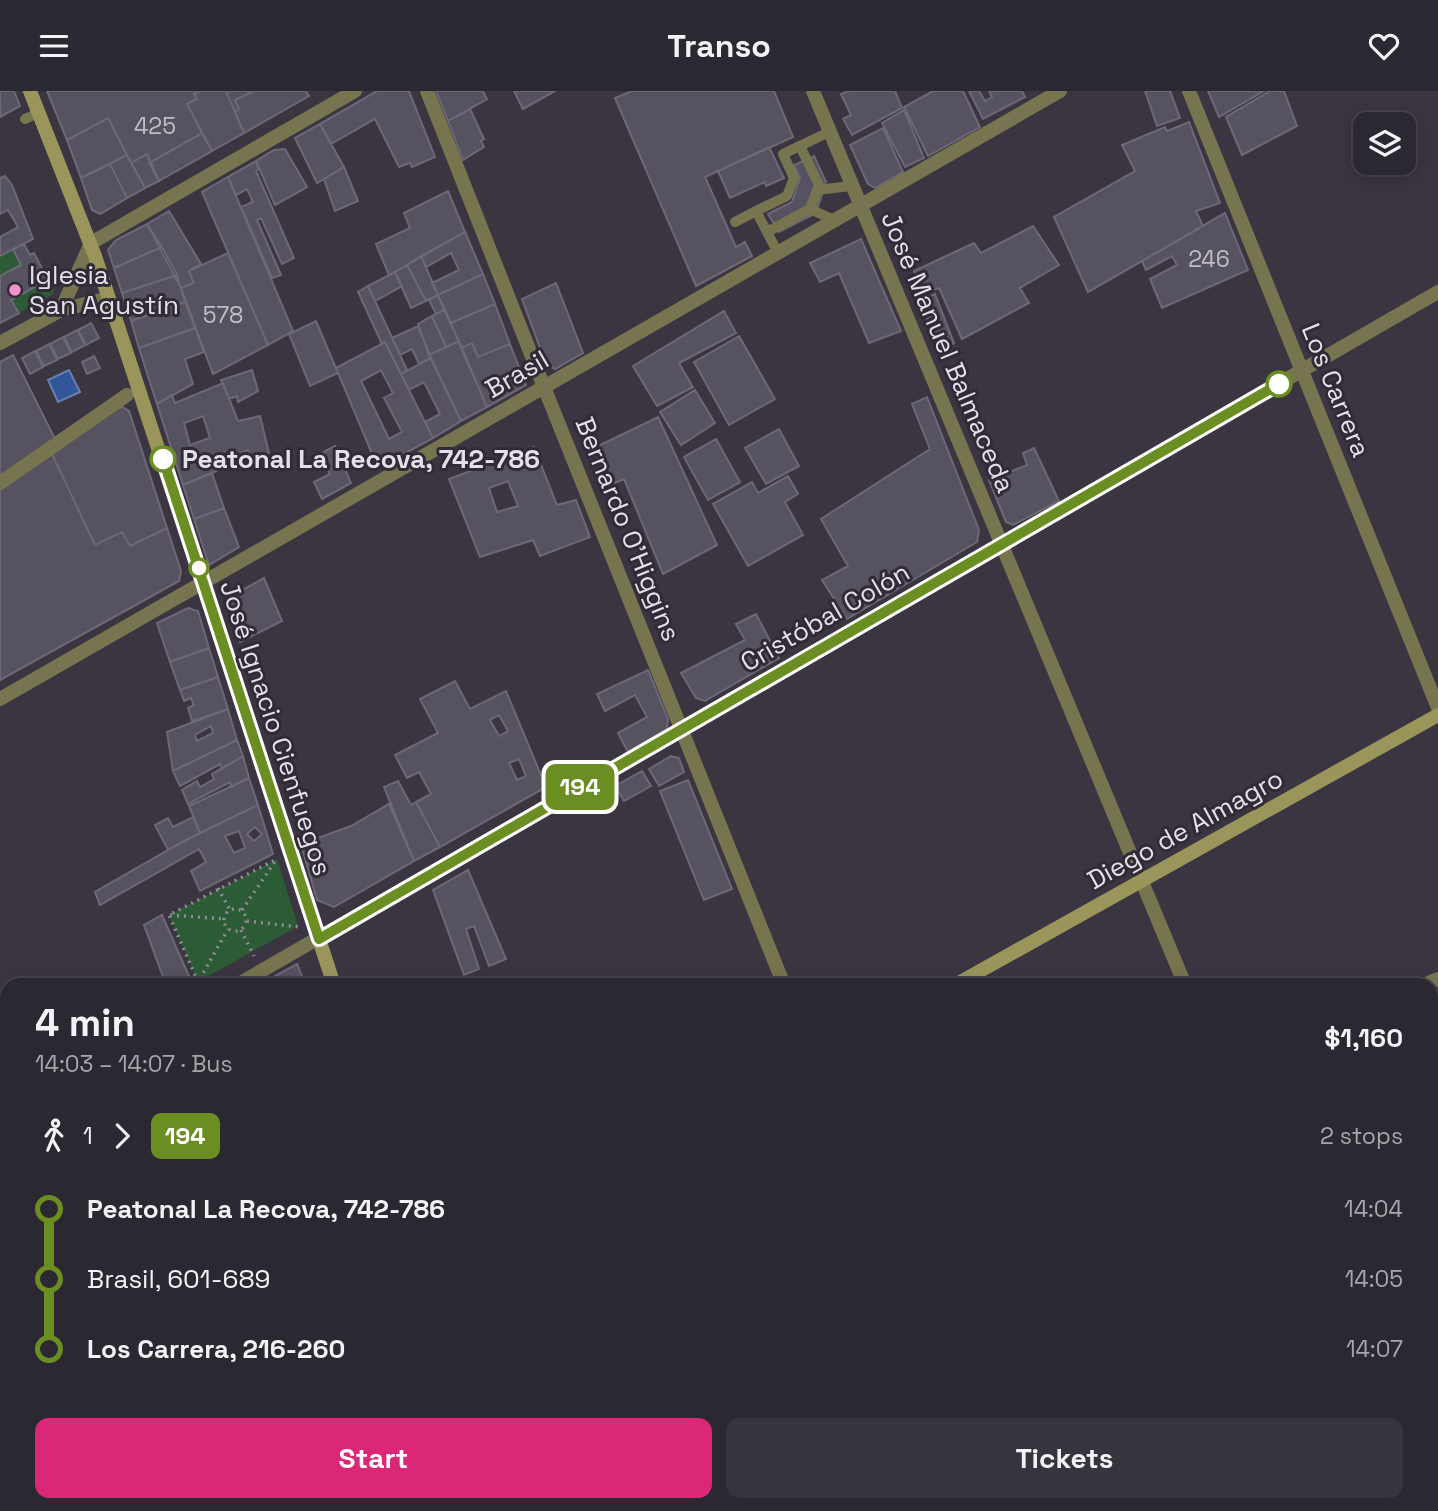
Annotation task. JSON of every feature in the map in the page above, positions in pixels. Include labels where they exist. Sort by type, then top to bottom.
[{"type":"main road","name":"José Ignacio Cienfuegos","points":[[30,91],[32,116],[91,243],[204,584],[283,856],[319,939],[332,978]]},
{"type":"main road","name":"Diego de Almagro","points":[[968,978],[1438,715]]},
{"type":"street","points":[[61,310],[91,243],[355,91]]},
{"type":"street","name":"Bernardo O'Higgins","points":[[427,91],[781,978]]},
{"type":"street","name":"José Manuel Balmaceda","points":[[813,91],[1182,978]]},
{"type":"street","name":"Brasil","points":[[0,699],[204,584],[832,219],[1060,91]]},
{"type":"street","name":"Los Carrera","points":[[1189,91],[1438,708]]},
{"type":"street","name":"Cristóbal Colón","points":[[250,978],[1438,292]]},
{"type":"street","points":[[0,343],[61,310],[109,298]]},
{"type":"street","points":[[0,483],[127,395]]},
{"type":"lane","points":[[735,222],[787,196],[794,178],[783,155],[829,132]]},
{"type":"lane","points":[[767,232],[810,209],[819,185],[800,146]]},
{"type":"lane","points":[[817,190],[851,185]]},
{"type":"lane","points":[[810,209],[832,219]]},
{"type":"lane","points":[[756,211],[777,251]]},
{"type":"path","points":[[169,915],[283,856]]},
{"type":"path","points":[[242,910],[283,856]]},
{"type":"path","points":[[218,888],[230,910]]},
{"type":"path","points":[[230,910],[242,910]]},
{"type":"path","points":[[224,919],[230,910]]},
{"type":"path","points":[[242,910],[247,921]]},
{"type":"path","points":[[169,915],[224,919]]},
{"type":"path","points":[[169,915],[195,978]]},
{"type":"path","points":[[224,919],[228,929]]},
{"type":"path","points":[[247,921],[298,926],[319,939]]},
{"type":"path","points":[[241,930],[247,921]]},
{"type":"path","points":[[201,978],[228,929]]},
{"type":"path","points":[[228,929],[241,930]]},
{"type":"path","points":[[241,930],[262,971]]},
{"type":"green space","points":[[13,249],[21,265],[0,276],[0,256]]},
{"type":"green space","points":[[48,280],[54,291],[52,295],[19,313],[11,300]]},
{"type":"green space","points":[[277,859],[298,926],[205,978],[196,978],[169,915]]},
{"type":"water","points":[[69,370],[80,392],[58,402],[48,380]]},
{"type":"building","points":[[0,91],[14,91],[20,106],[0,117]]},
{"type":"building","points":[[47,91],[200,91],[194,94],[197,99],[187,104],[202,133],[151,162],[147,154],[131,163],[108,118],[67,140]]},
{"type":"building","points":[[200,91],[226,91],[244,133],[212,151],[187,104],[197,99],[194,94]]},
{"type":"building","points":[[226,91],[254,91],[235,100],[239,109],[235,112]]},
{"type":"building","points":[[254,91],[306,91],[309,96],[244,133],[235,112],[239,109],[235,100]]},
{"type":"building","points":[[377,91],[409,91],[435,157],[412,167],[410,163],[399,167],[375,119],[331,144],[320,124]]},
{"type":"building","points":[[436,91],[483,91],[487,99],[448,121]]},
{"type":"building","points":[[514,91],[555,91],[523,109]]},
{"type":"building","points":[[632,91],[774,91],[793,137],[705,177],[736,247],[745,242],[752,256],[696,286],[615,98]]},
{"type":"building","points":[[849,91],[895,91],[902,108],[852,135],[843,119],[851,115],[841,94]]},
{"type":"building","points":[[933,91],[963,91],[980,127],[928,156],[904,107]]},
{"type":"building","points":[[969,91],[979,91],[985,101],[992,97],[989,91],[1022,91],[1025,97],[983,119]]},
{"type":"building","points":[[1145,91],[1170,91],[1180,118],[1157,126]]},
{"type":"building","points":[[1208,91],[1264,91],[1219,117]]},
{"type":"building","points":[[1270,91],[1284,91],[1297,126],[1242,155],[1226,117]]},
{"type":"building","points":[[470,109],[484,139],[481,141],[484,147],[463,160],[448,121]]},
{"type":"building","points":[[904,110],[924,158],[905,167],[882,123]]},
{"type":"building","points":[[108,118],[127,155],[81,178],[67,140]]},
{"type":"building","points":[[1189,122],[1220,203],[1196,211],[1203,226],[1088,292],[1054,217],[1135,171],[1122,145],[1165,127],[1167,131]]},
{"type":"building","points":[[320,124],[344,167],[317,183],[295,138]]},
{"type":"building","points":[[883,128],[903,172],[875,188],[868,184],[850,145]]},
{"type":"building","points":[[202,133],[212,151],[159,181],[149,163]]},
{"type":"building","points":[[769,147],[784,178],[766,186],[765,182],[730,198],[718,171]]},
{"type":"building","points":[[285,149],[307,187],[275,205],[256,161],[274,150]]},
{"type":"building","points":[[147,154],[159,181],[145,188],[131,163]]},
{"type":"building","points":[[127,155],[145,188],[127,198],[110,164]]},
{"type":"building","points":[[814,156],[826,182],[816,213],[779,232],[768,214],[792,202],[800,178],[794,165]]},
{"type":"building","points":[[256,161],[259,169],[256,171],[294,258],[282,264],[261,218],[257,220],[281,275],[272,278],[241,207],[253,202],[247,189],[236,195],[228,177]]},
{"type":"building","points":[[110,164],[127,198],[100,214],[92,210],[81,178]]},
{"type":"building","points":[[344,167],[358,201],[335,211],[324,179]]},
{"type":"building","points":[[5,176],[12,185],[33,239],[0,256],[0,237],[18,227],[8,210],[0,214],[0,178]]},
{"type":"building","points":[[228,177],[293,331],[268,345],[202,192]]},
{"type":"building","points":[[448,191],[465,232],[389,275],[376,244],[410,228],[404,213]]},
{"type":"building","points":[[169,211],[201,264],[189,271],[194,283],[181,288],[147,224]]},
{"type":"building","points":[[1225,213],[1248,270],[1162,308],[1150,279],[1177,265],[1172,256],[1146,270],[1142,261]]},
{"type":"building","points":[[147,224],[162,247],[114,268],[108,250],[116,240]]},
{"type":"building","points":[[1033,226],[1059,265],[1020,288],[1029,303],[962,339],[939,288],[921,294],[914,271],[974,243],[981,253]]},
{"type":"building","points":[[465,232],[483,274],[438,295],[432,283],[459,270],[451,253],[426,267],[421,256]]},
{"type":"building","points":[[861,239],[901,331],[869,343],[839,273],[820,282],[810,263]]},
{"type":"building","name":"Iglesia San Agustín","points":[[24,244],[30,255],[34,253],[48,280],[11,300],[19,313],[0,323],[0,276],[21,265],[13,249]]},
{"type":"building","points":[[162,247],[177,275],[122,293],[114,268]]},
{"type":"building","points":[[228,253],[268,345],[213,374],[181,288],[194,283],[189,271]]},
{"type":"building","points":[[421,256],[438,295],[426,301],[407,265]]},
{"type":"building","points":[[407,265],[426,301],[411,308],[395,272]]},
{"type":"building","points":[[395,272],[402,286],[375,301],[368,286]]},
{"type":"building","points":[[483,274],[495,304],[451,323],[438,295]]},
{"type":"building","points":[[177,275],[185,302],[131,321],[122,293]]},
{"type":"building","points":[[556,283],[583,353],[555,369],[546,364],[522,299]]},
{"type":"building","points":[[368,286],[407,370],[401,374],[385,342],[382,344],[358,292]]},
{"type":"building","points":[[935,294],[954,343],[942,350],[919,302]]},
{"type":"building","points":[[438,295],[444,310],[436,314],[429,300]]},
{"type":"building","points":[[185,302],[195,328],[139,348],[131,321]]},
{"type":"building","points":[[495,304],[510,344],[478,357],[472,343],[461,348],[451,323]]},
{"type":"building","points":[[444,310],[459,341],[446,347],[432,316]]},
{"type":"building","points":[[724,311],[736,333],[679,363],[693,387],[657,406],[633,366]]},
{"type":"building","points":[[432,316],[446,347],[429,355],[418,324]]},
{"type":"building","points":[[316,321],[338,373],[310,386],[289,334]]},
{"type":"building","points":[[91,323],[99,338],[86,345],[78,330]]},
{"type":"building","points":[[418,326],[431,358],[419,364],[412,349],[400,355],[392,338]]},
{"type":"building","points":[[195,328],[204,352],[185,359],[193,384],[157,404],[139,348]]},
{"type":"building","points":[[77,330],[85,345],[72,352],[64,337]]},
{"type":"building","points":[[739,336],[775,399],[729,425],[694,362]]},
{"type":"building","points":[[63,337],[71,353],[58,359],[50,344]]},
{"type":"building","points":[[459,341],[487,407],[461,421],[429,355]]},
{"type":"building","points":[[385,342],[433,438],[378,468],[336,368]],"holes":[[[381,370],[393,393],[384,398],[402,432],[389,439],[361,381]]]},
{"type":"building","points":[[472,343],[478,357],[510,344],[526,385],[487,407],[461,348]]},
{"type":"building","points":[[49,344],[57,360],[44,366],[36,351]]},
{"type":"building","points":[[35,351],[43,367],[30,374],[22,358]]},
{"type":"building","points":[[13,355],[56,441],[0,478],[0,362]]},
{"type":"building","points":[[94,356],[100,368],[87,374],[82,362]]},
{"type":"building","points":[[431,358],[461,421],[433,438],[425,422],[440,414],[424,382],[409,390],[401,374]]},
{"type":"building","points":[[252,370],[258,391],[238,402],[237,396],[229,399],[221,380]]},
{"type":"building","points":[[223,383],[238,421],[260,416],[269,453],[251,460],[248,450],[224,460],[226,467],[183,485],[157,404],[172,395],[175,403]],"holes":[[[203,416],[210,438],[190,445],[184,423]]]},
{"type":"building","points":[[695,390],[715,423],[681,445],[660,412]]},
{"type":"building","points":[[927,397],[979,530],[977,542],[847,619],[822,580],[848,566],[821,519],[930,449],[912,404]]},
{"type":"building","points":[[121,406],[129,411],[167,528],[130,546],[122,532],[95,545],[52,454]]},
{"type":"building","points":[[658,417],[717,545],[663,574],[624,479],[612,484],[596,447]]},
{"type":"building","points":[[779,429],[799,466],[766,484],[745,448]]},
{"type":"building","points":[[716,439],[740,482],[708,500],[684,457]]},
{"type":"building","points":[[335,446],[351,483],[322,499],[314,482],[330,474],[320,454]]},
{"type":"building","points":[[534,447],[557,505],[576,500],[590,537],[540,556],[533,540],[480,557],[449,479]],"holes":[[[508,481],[518,506],[497,512],[489,488]]]},
{"type":"building","points":[[1034,448],[1059,501],[1013,525],[1006,522],[989,480],[1027,465],[1023,453]]},
{"type":"building","points":[[52,454],[95,545],[122,532],[130,546],[167,528],[181,571],[179,581],[0,680],[0,489]]},
{"type":"building","points":[[212,473],[224,508],[194,519],[183,485]]},
{"type":"building","points":[[788,476],[798,494],[785,502],[803,535],[748,566],[713,504],[752,482],[758,493]]},
{"type":"building","points":[[224,508],[239,547],[209,565],[194,519]]},
{"type":"building","points":[[264,578],[282,621],[240,642],[227,603],[230,597]]},
{"type":"building","points":[[188,608],[198,611],[209,648],[170,662],[157,623]]},
{"type":"building","points":[[756,614],[779,658],[705,701],[696,698],[681,673],[745,640],[736,624]]},
{"type":"building","points":[[209,648],[218,677],[180,690],[170,662]]},
{"type":"building","points":[[648,670],[668,719],[667,729],[628,752],[618,733],[647,717],[635,695],[605,711],[597,694]]},
{"type":"building","points":[[218,677],[228,709],[192,721],[188,708],[194,705],[191,698],[184,701],[180,690]]},
{"type":"building","points":[[455,681],[470,709],[506,691],[546,787],[440,847],[416,802],[431,794],[419,772],[407,778],[395,755],[438,733],[420,699]],"holes":[[[499,715],[508,731],[499,736],[490,720]],[[519,759],[526,776],[517,780],[509,763]]]},
{"type":"building","points":[[228,709],[237,740],[173,771],[167,732]],"holes":[[[211,726],[213,733],[197,741],[195,735]]]},
{"type":"building","points":[[237,740],[243,756],[222,769],[220,764],[180,786],[173,771]]},
{"type":"building","points":[[243,756],[249,778],[231,787],[230,782],[188,804],[182,790],[197,781],[200,787],[214,779],[212,774]]},
{"type":"building","points":[[671,756],[679,758],[684,772],[659,786],[649,769]]},
{"type":"building","points":[[642,771],[651,786],[624,801],[615,786]]},
{"type":"building","points":[[249,778],[258,805],[200,833],[189,806]]},
{"type":"building","points":[[688,780],[732,889],[704,900],[660,791]]},
{"type":"building","points":[[398,781],[411,805],[416,802],[440,847],[414,861],[384,787]]},
{"type":"building","points":[[389,804],[414,861],[334,907],[317,900],[301,844],[351,826]]},
{"type":"building","points":[[258,805],[273,854],[200,891],[191,871],[206,862],[199,849],[100,905],[95,892],[184,841]],"holes":[[[255,827],[262,834],[254,841],[247,834]],[[239,831],[245,848],[234,853],[225,836]]]},
{"type":"building","points":[[193,817],[200,833],[168,850],[155,825],[168,818],[173,827]]},
{"type":"building","points":[[468,870],[506,959],[489,966],[474,926],[466,929],[479,969],[464,975],[433,890]]},
{"type":"building","points":[[162,915],[190,978],[163,978],[144,925]]},
{"type":"building","points":[[297,964],[303,978],[272,978]]},
{"type":"bus line","name":"194","points":[[163,459],[319,939],[1279,384]]},
{"type":"place","name":"Iglesia San Agustín","points":[[15,290]]},
{"type":"place","name":"Peatonal La Recova, 742-786","points":[[163,459]]}]
